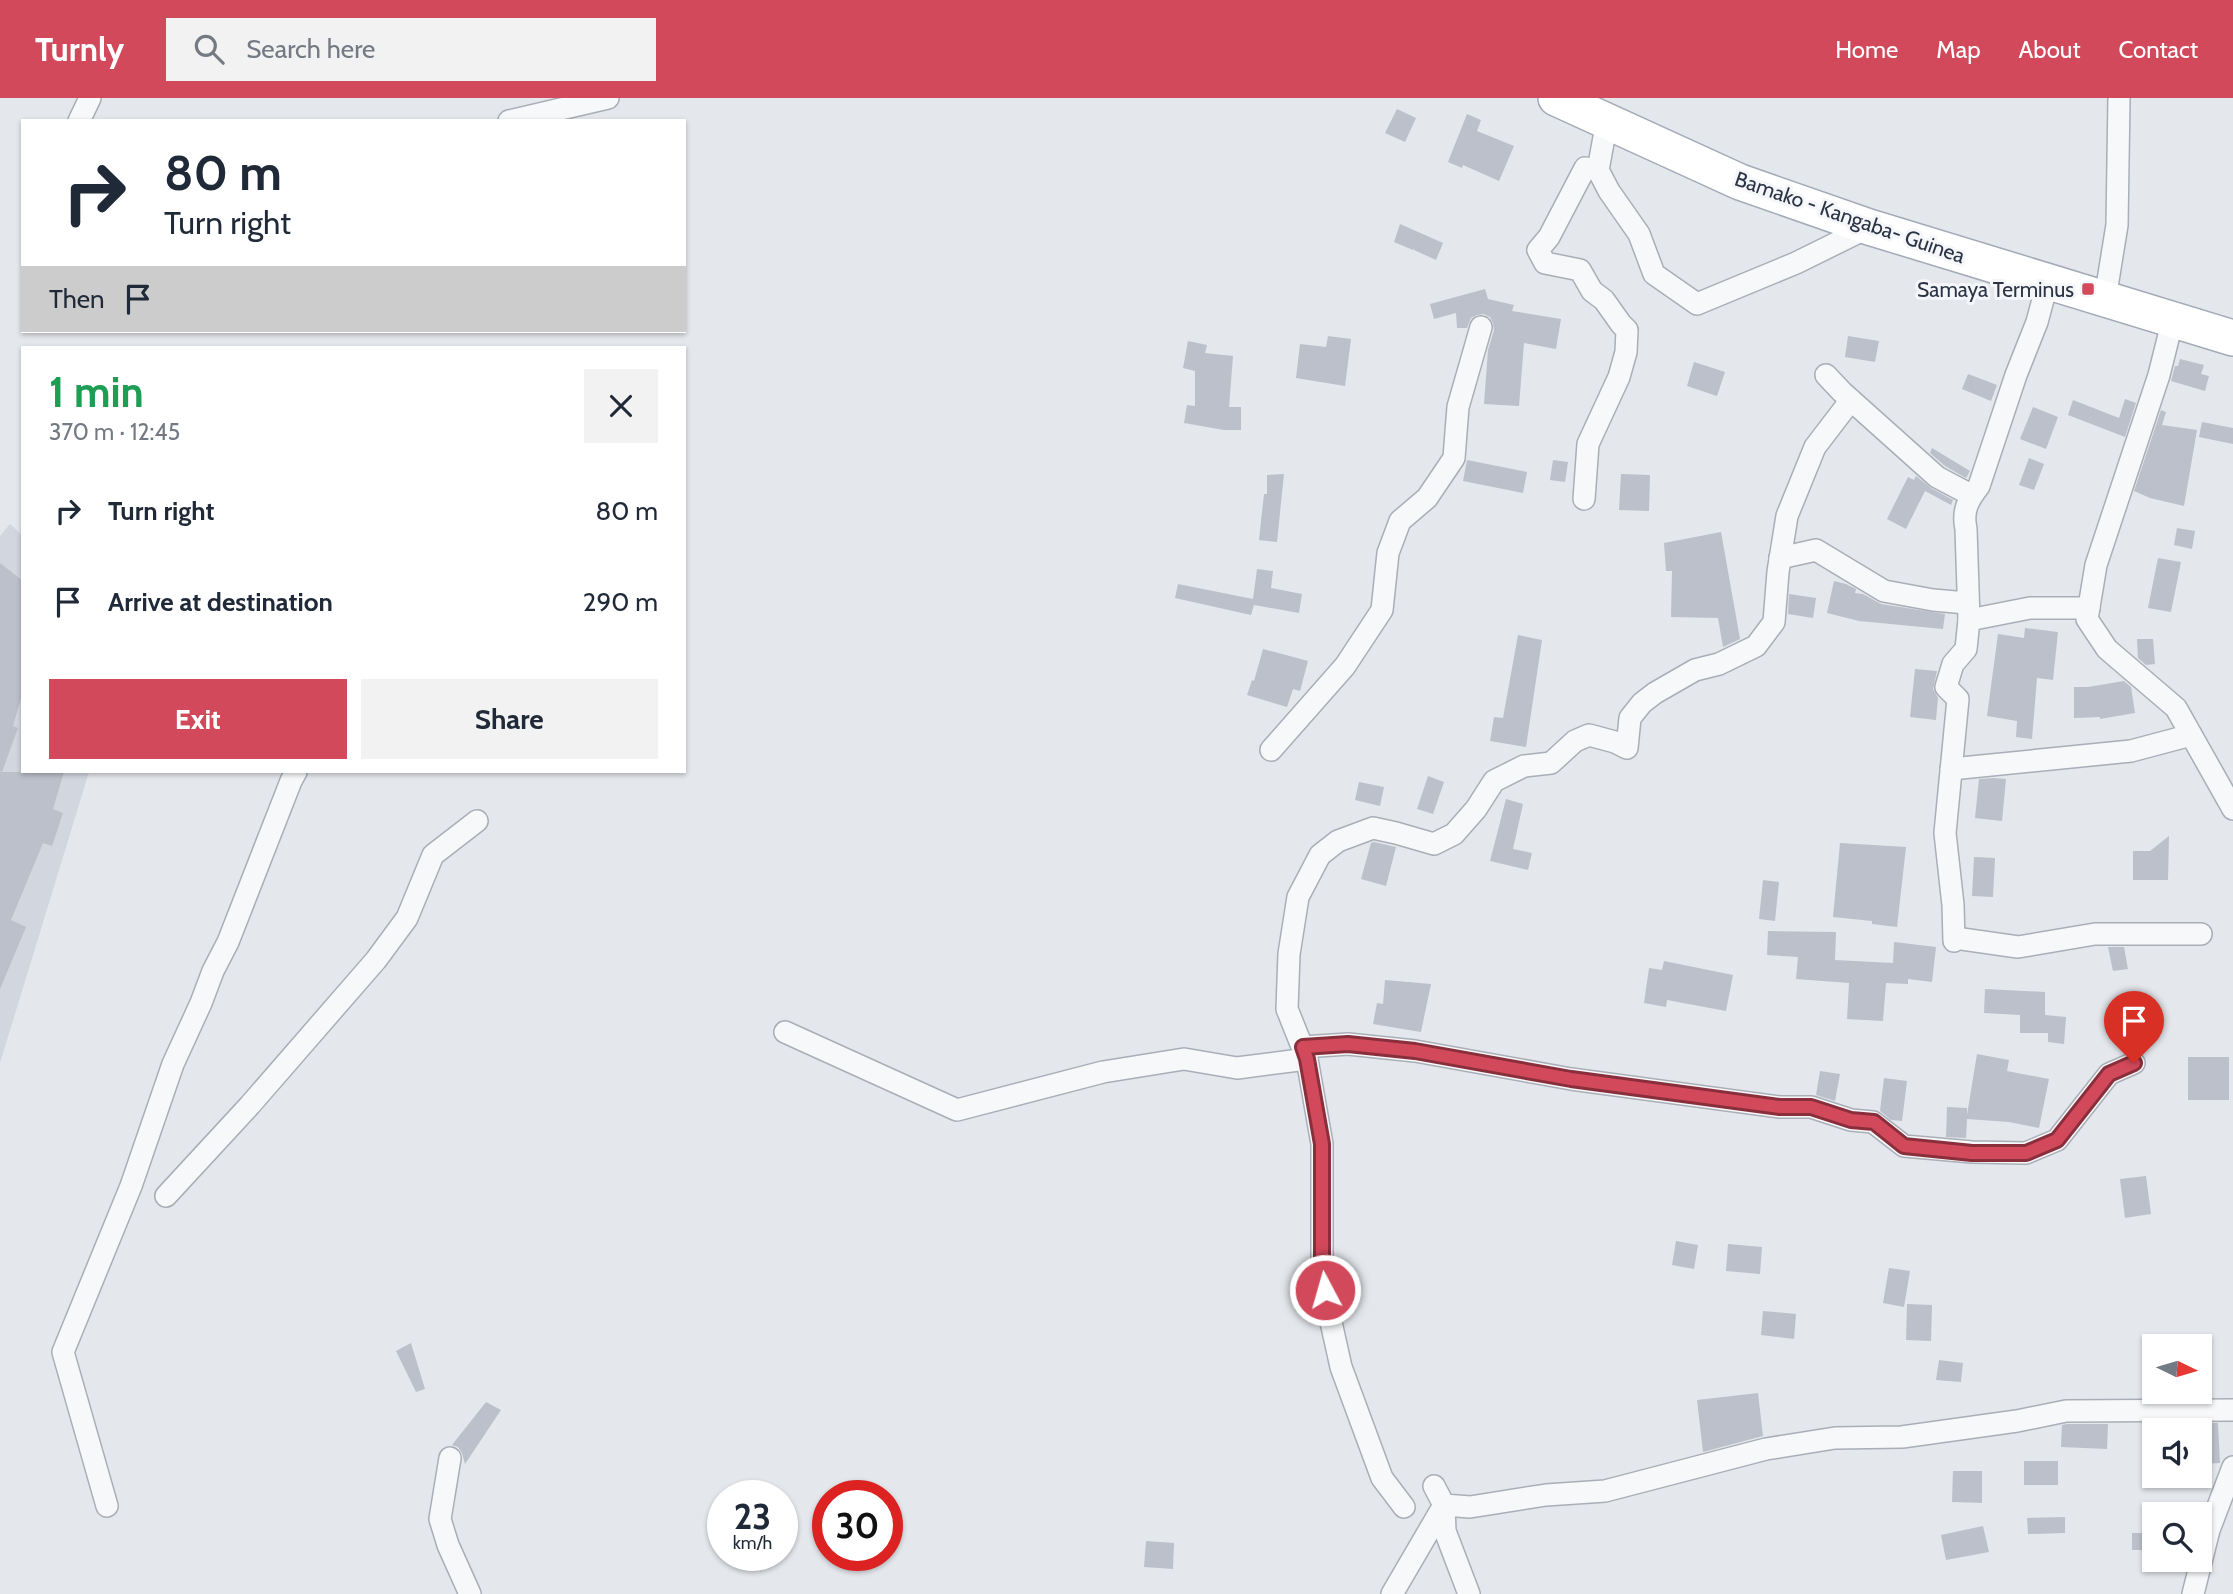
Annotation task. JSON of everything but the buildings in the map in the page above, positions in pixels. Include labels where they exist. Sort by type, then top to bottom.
[{"type":"main road","name":"Bamako - Kangaba- Guinea","points":[[1556,98],[1740,182],[1869,227],[2233,338]]},
{"type":"street","points":[[80,119],[90,98]]},
{"type":"street","points":[[518,119],[608,98]]},
{"type":"street","points":[[2105,299],[2117,225],[2119,98]]},
{"type":"street","points":[[1607,121],[1598,170],[1639,234],[1654,275],[1697,304],[1796,263],[1869,227]]},
{"type":"street","points":[[1584,499],[1588,444],[1619,377],[1626,352],[1627,330],[1604,300],[1592,291],[1580,270],[1545,263],[1538,250],[1549,237],[1585,168],[1598,170]]},
{"type":"street","points":[[2048,281],[2037,322],[2016,375],[1979,486],[1969,498],[1964,517],[1968,611],[1966,649],[1953,664],[1946,687],[1958,699],[1945,833],[1954,940],[2018,947],[2095,934],[2201,934]]},
{"type":"street","points":[[2173,319],[2159,375],[2096,565],[2087,619],[2107,649],[2176,708],[2233,809]]},
{"type":"street","points":[[1271,750],[1345,666],[1382,610],[1388,553],[1400,522],[1427,498],[1454,458],[1458,407],[1481,327]]},
{"type":"street","points":[[1826,375],[1937,477],[1972,495]]},
{"type":"street","points":[[1404,1507],[1382,1478],[1341,1367],[1322,1267],[1322,1144],[1305,1053],[1287,1009],[1289,954],[1298,897],[1320,855],[1338,841],[1373,828],[1434,844],[1454,834],[1476,809],[1494,781],[1524,766],[1551,763],[1575,741],[1589,735],[1627,748],[1630,718],[1642,703],[1695,670],[1719,664],[1756,646],[1774,622],[1787,516],[1815,447],[1851,400]]},
{"type":"street","points":[[1780,558],[1816,550],[1884,591],[1933,600],[1968,611],[2089,608]]},
{"type":"street","points":[[1951,769],[2131,751],[2191,735]]},
{"type":"street","points":[[107,1506],[63,1352],[131,1186],[173,1064],[228,942],[295,773]]},
{"type":"street","points":[[166,1196],[250,1105],[376,960],[407,918],[433,855],[477,821]]},
{"type":"street","points":[[785,1032],[957,1110],[1103,1072],[1184,1059],[1237,1069],[1348,1044],[1415,1051],[1571,1079],[1780,1107],[1811,1107],[1851,1120],[1874,1122],[1904,1146],[1972,1153],[2026,1153],[2057,1140],[2109,1074],[2134,1063]]},
{"type":"street","points":[[1444,1505],[1470,1507],[1546,1495],[1605,1491],[1766,1449],[1835,1438],[1902,1437],[2017,1421],[2066,1411],[2233,1410]]},
{"type":"street","points":[[450,1458],[440,1519],[448,1545],[470,1594]]},
{"type":"street","points":[[2193,1594],[2209,1530],[2233,1466]]},
{"type":"street","points":[[1434,1486],[1444,1505],[1446,1531],[1469,1594]]},
{"type":"street","points":[[1392,1594],[1444,1505]]},
{"type":"shaded area","points":[[10,524],[21,534],[21,773],[89,773],[0,1063],[0,536]]},
{"type":"place","name":"Samaya Terminus","points":[[2088,289]]},
{"type":"route","points":[[1325,1290],[1322,1267],[1322,1144],[1303,1047],[1348,1044],[1415,1051],[1571,1079],[1780,1107],[1811,1107],[1851,1120],[1874,1122],[1904,1146],[1972,1153],[2026,1153],[2057,1140],[2109,1074],[2134,1063]]}]
